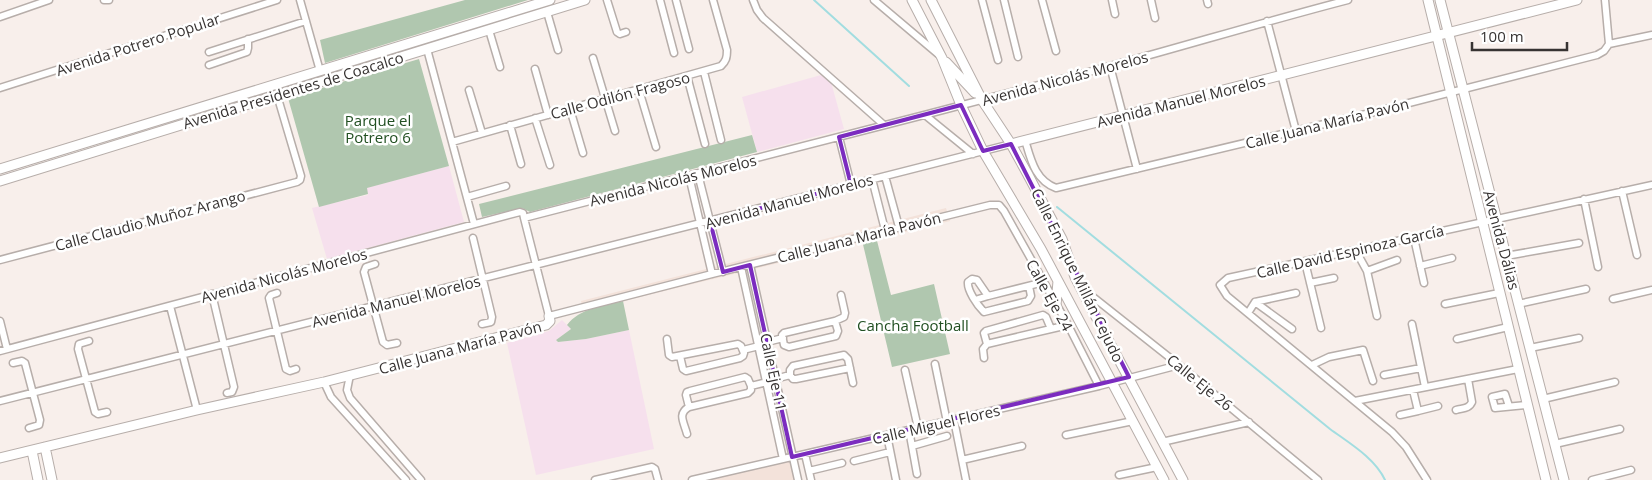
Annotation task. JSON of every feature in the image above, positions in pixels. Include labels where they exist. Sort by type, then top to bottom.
[{"type":"street","points":[[0,17],[49,0]]},
{"type":"street","points":[[104,0],[109,0]]},
{"type":"street","name":"Avenida Potrero Popular","points":[[0,88],[277,0]]},
{"type":"street","points":[[300,0],[320,71]]},
{"type":"street","name":"Avenida Presidentes de Coacalco","points":[[0,169],[550,0]]},
{"type":"street","name":"Avenida Presidentes de Coacalco","points":[[0,181],[585,0]]},
{"type":"street","points":[[607,0],[617,32],[620,34],[626,32]]},
{"type":"street","points":[[660,0],[674,53]]},
{"type":"street","points":[[676,0],[690,49]]},
{"type":"street","name":"Calle Odilón Fragoso","points":[[452,142],[720,66],[727,57],[727,50],[713,0]]},
{"type":"street","points":[[753,0],[757,10],[764,18],[884,125]]},
{"type":"street","points":[[874,0],[942,58],[982,100]]},
{"type":"street","points":[[912,0],[942,58]]},
{"type":"street","points":[[931,0],[982,100]]},
{"type":"street","points":[[982,0],[998,60]]},
{"type":"street","points":[[1004,0],[1018,58]]},
{"type":"street","points":[[1042,0],[1056,51]]},
{"type":"street","points":[[1112,0],[1115,14]]},
{"type":"street","points":[[1151,0],[1155,18]]},
{"type":"street","name":"Avenida Nicolás Morelos","points":[[4,350],[519,212],[523,213],[524,218],[926,115],[1348,0]]},
{"type":"street","name":"Avenida Dálias","points":[[1428,0],[1546,480]]},
{"type":"street","name":"Avenida Dálias","points":[[1440,0],[1564,480]]},
{"type":"street","name":"Avenida Manuel Morelos","points":[[0,402],[1577,0]]},
{"type":"street","points":[[1606,0],[1609,44],[1652,35]]},
{"type":"street","points":[[547,12],[558,50]]},
{"type":"street","points":[[506,14],[509,23]]},
{"type":"street","points":[[209,52],[306,21]]},
{"type":"street","points":[[1267,21],[1296,131]]},
{"type":"street","points":[[489,30],[500,67]]},
{"type":"street","points":[[209,65],[247,52],[248,40]]},
{"type":"street","name":"Calle Juana María Pavón","points":[[1025,140],[1030,158],[1041,179],[1056,188],[1065,187],[1450,94],[1597,55],[1604,51],[1609,44]]},
{"type":"street","points":[[427,49],[474,224]]},
{"type":"street","points":[[594,58],[615,131]]},
{"type":"street","name":"Calle Enrique Millán Cejudo","points":[[942,58],[961,105],[983,151],[1058,280],[1164,480]]},
{"type":"street","points":[[357,59],[360,70]]},
{"type":"street","points":[[1110,66],[1137,169]]},
{"type":"street","points":[[535,69],[548,115]]},
{"type":"street","points":[[704,72],[721,140]]},
{"type":"street","points":[[688,76],[706,144]]},
{"type":"street","points":[[469,90],[482,133]]},
{"type":"street","points":[[639,90],[656,147]]},
{"type":"street","name":"Calle Claudio Muñoz Arango","points":[[0,260],[297,182],[300,180],[300,176],[277,95]]},
{"type":"street","name":"Calle Enrique Millán Cejudo","points":[[982,100],[1011,144],[1062,239],[1080,287],[1183,480]]},
{"type":"street","points":[[570,109],[583,153]]},
{"type":"street","points":[[926,115],[973,154]]},
{"type":"street","points":[[535,118],[550,166]]},
{"type":"street","points":[[510,125],[522,164]]},
{"type":"street","points":[[839,137],[851,185]]},
{"type":"street","points":[[698,174],[723,272]]},
{"type":"street","points":[[689,176],[712,274]]},
{"type":"street","points":[[885,176],[899,227]]},
{"type":"street","points":[[872,179],[885,230]]},
{"type":"street","points":[[1496,218],[1652,185]]},
{"type":"street","points":[[467,197],[506,186]]},
{"type":"street","points":[[1622,191],[1637,255]]},
{"type":"street","points":[[1584,199],[1598,267]]},
{"type":"street","name":"Calle Juana María Pavón","points":[[0,458],[197,410],[324,382],[546,325],[550,321],[549,316],[885,230],[990,205],[999,205]]},
{"type":"street","name":"Calle Eje 24","points":[[999,205],[1068,325],[1099,386]]},
{"type":"street","points":[[524,218],[549,316]]},
{"type":"street","name":"Calle David Espinoza García","points":[[1248,313],[1227,296],[1220,285],[1228,278],[1356,251],[1496,218]]},
{"type":"street","points":[[473,238],[492,319],[490,322],[482,324]]},
{"type":"street","points":[[1414,238],[1424,283]]},
{"type":"street","points":[[1506,256],[1579,243]]},
{"type":"street","points":[[1356,251],[1367,270],[1377,316]]},
{"type":"street","points":[[1420,266],[1452,258]]},
{"type":"street","points":[[1367,270],[1397,260]]},
{"type":"street","points":[[1305,262],[1321,328]]},
{"type":"street","points":[[375,264],[366,267],[364,270],[373,306],[384,344],[397,343]]},
{"type":"street","name":"Calle Eje 11","points":[[750,265],[798,480]]},
{"type":"street","points":[[741,267],[783,459]]},
{"type":"street","points":[[1310,284],[1334,278]]},
{"type":"street","points":[[988,296],[977,280],[972,279],[966,283],[984,312],[1028,302],[1031,296],[1029,286]]},
{"type":"street","points":[[1056,304],[1058,280]]},
{"type":"street","points":[[975,300],[1044,282]]},
{"type":"street","name":"Calle Eje 26","points":[[1080,287],[1179,365],[1318,480]]},
{"type":"street","points":[[1445,304],[1500,296],[1517,300],[1586,289]]},
{"type":"street","points":[[1613,299],[1652,290]]},
{"type":"street","points":[[1296,292],[1255,302],[1248,313],[1392,432],[1406,447],[1427,480]]},
{"type":"street","points":[[278,293],[269,298],[276,331],[286,369],[290,371],[296,369]]},
{"type":"street","points":[[212,294],[234,389],[227,394]]},
{"type":"street","points":[[835,321],[838,333],[834,337],[789,347],[784,345],[782,338],[786,332],[842,318],[844,315],[840,295]]},
{"type":"street","points":[[1255,302],[1292,329]]},
{"type":"street","points":[[170,306],[197,410]]},
{"type":"street","points":[[987,344],[984,333],[986,331],[1043,315],[1046,317],[1051,329]]},
{"type":"street","points":[[0,321],[4,350]]},
{"type":"street","points":[[1412,324],[1425,387]]},
{"type":"street","points":[[984,358],[983,349],[987,344],[1068,325]]},
{"type":"street","points":[[1457,338],[1508,327]]},
{"type":"street","points":[[767,342],[782,338]]},
{"type":"street","points":[[1530,348],[1579,338]]},
{"type":"street","points":[[667,339],[670,357],[738,344],[741,346],[744,355],[740,358],[686,370],[682,367],[680,356]]},
{"type":"street","points":[[89,341],[79,344],[78,347],[86,379],[95,412],[98,414],[107,412]]},
{"type":"street","points":[[743,350],[758,346]]},
{"type":"street","points":[[1312,366],[1329,357],[1363,350],[1373,381]]},
{"type":"street","points":[[850,368],[796,379],[793,379],[790,375],[790,368],[794,366],[842,355],[847,357],[850,368],[853,384]]},
{"type":"street","points":[[13,363],[22,361],[25,363],[41,422],[39,425],[29,428]]},
{"type":"street","points":[[935,364],[966,480]]},
{"type":"street","name":"Calle Miguel Flores","points":[[692,480],[1099,386],[1179,365]]},
{"type":"street","points":[[1384,375],[1421,368]]},
{"type":"street","points":[[1355,401],[1518,369]]},
{"type":"street","points":[[905,370],[918,428]]},
{"type":"street","points":[[350,375],[347,390],[350,398],[421,480]]},
{"type":"street","points":[[774,379],[790,375]]},
{"type":"street","points":[[687,434],[683,411],[689,407],[748,393],[751,390],[751,386],[748,379],[745,378],[687,392],[689,407]]},
{"type":"street","points":[[1456,410],[1471,405],[1468,379]]},
{"type":"street","points":[[324,382],[335,402],[406,480]]},
{"type":"street","points":[[751,386],[767,382]]},
{"type":"street","points":[[1543,400],[1615,382]]},
{"type":"street","points":[[1413,390],[1418,411]]},
{"type":"street","points":[[1509,406],[1527,405]]},
{"type":"street","points":[[1400,415],[1438,406]]},
{"type":"street","points":[[1066,435],[1132,421]]},
{"type":"street","points":[[1162,442],[1249,422]]},
{"type":"street","points":[[1555,444],[1620,429]]},
{"type":"street","points":[[909,430],[917,474]]},
{"type":"street","points":[[1535,437],[1552,433]]},
{"type":"street","points":[[887,435],[896,480]]},
{"type":"street","points":[[912,446],[947,436]]},
{"type":"street","points":[[962,460],[1022,446]]},
{"type":"street","points":[[45,447],[52,480]]},
{"type":"street","points":[[32,451],[38,480]]},
{"type":"street","points":[[854,461],[890,452]]},
{"type":"street","points":[[805,454],[811,480]]},
{"type":"street","points":[[809,471],[842,463]]},
{"type":"street","points":[[1119,475],[1157,466]]},
{"type":"street","points":[[595,480],[652,467],[655,469],[658,480]]},
{"type":"street","points":[[1592,480],[1631,470]]},
{"type":"highlighted area","points":[[961,105],[983,151],[1011,144],[1129,377],[792,457],[750,265],[723,272],[710,221],[851,185],[839,137]]},
{"type":"shaded area","points":[[821,75],[831,82],[844,129],[757,152],[742,97]]},
{"type":"shaded area","points":[[449,166],[464,222],[327,259],[312,208],[368,195],[366,188]]},
{"type":"shaded area","points":[[946,208],[950,221],[583,311],[581,301]]},
{"type":"shaded area","points":[[562,320],[571,329],[556,340],[558,342],[586,339],[629,330],[654,449],[536,475],[507,343],[549,331]]},
{"type":"shaded area","points":[[790,460],[794,480],[711,480]]},
{"type":"green space","points":[[465,0],[528,0],[325,63],[320,40]]},
{"type":"green space","name":"Parque el Potrero 6","points":[[419,59],[449,166],[367,188],[368,194],[319,207],[288,98]]},
{"type":"green space","points":[[752,135],[757,152],[530,212],[522,208],[482,217],[479,204]]},
{"type":"green space","name":"Cancha Football","points":[[875,233],[891,295],[934,284],[950,354],[892,367],[861,236]]},
{"type":"green space","points":[[623,301],[629,330],[586,339],[558,342],[556,340],[571,329],[567,325],[578,315],[592,308]]},
{"type":"waterway","points":[[814,0],[909,86]]},
{"type":"waterway","points":[[1057,207],[1330,429],[1361,451],[1381,472],[1385,480]]}]
